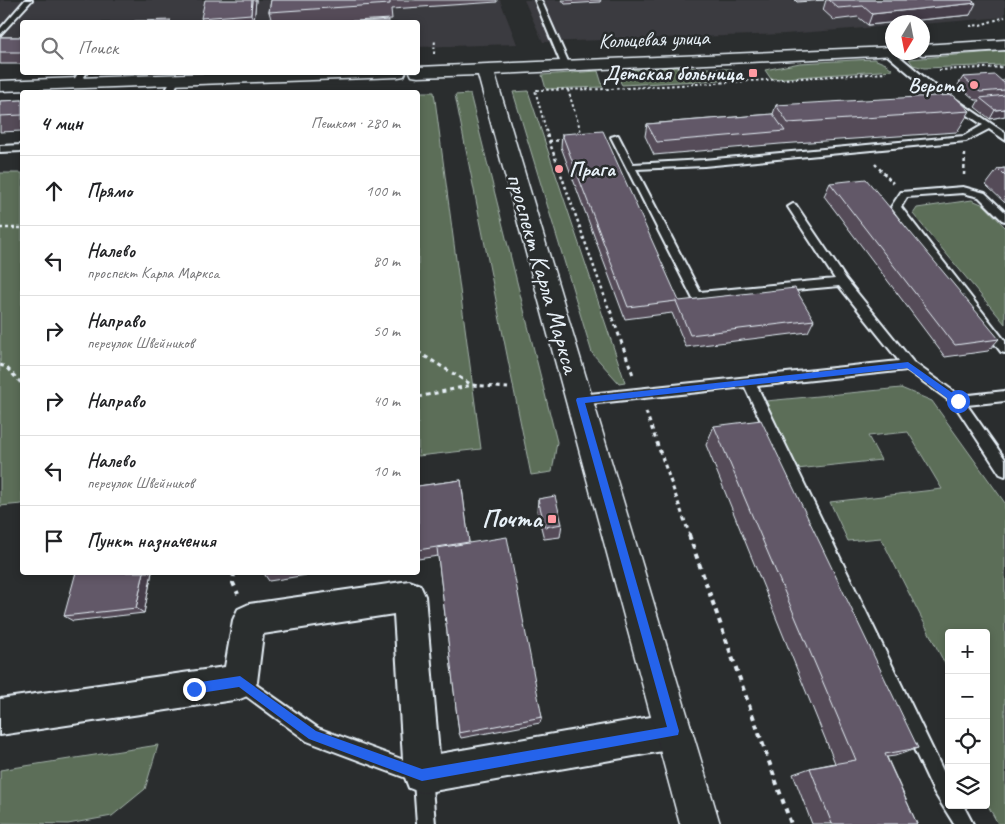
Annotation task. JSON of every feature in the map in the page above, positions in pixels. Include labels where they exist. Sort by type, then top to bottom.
[{"type":"main road","points":[[930,50],[1005,45]]},
{"type":"main road","name":"Кольцевая улица","points":[[420,72],[885,52]]},
{"type":"main road","name":"проспект Карла Маркса","points":[[485,69],[700,824]]},
{"type":"main road","points":[[0,86],[80,78],[172,87],[353,75]]},
{"type":"street","points":[[0,717],[240,682],[249,620],[409,596],[422,775],[674,731]]},
{"type":"lane","points":[[0,33],[29,0]]},
{"type":"lane","points":[[538,0],[566,66]]},
{"type":"lane","points":[[899,60],[927,84],[1005,137]]},
{"type":"lane","points":[[630,167],[704,163],[966,138],[990,125]]},
{"type":"lane","points":[[615,137],[697,296],[842,282]]},
{"type":"lane","points":[[0,149],[20,148]]},
{"type":"lane","points":[[1005,218],[982,194],[964,190],[904,194],[896,207],[1005,349]]},
{"type":"lane","points":[[792,207],[842,282],[908,365],[958,401],[1005,470]]},
{"type":"lane","points":[[580,400],[908,365]]},
{"type":"lane","points":[[749,382],[945,793]]},
{"type":"lane","points":[[958,401],[1005,396]]},
{"type":"lane","points":[[240,682],[312,735],[422,775],[426,824]]},
{"type":"lane","points":[[955,809],[964,824]]},
{"type":"path","points":[[963,27],[980,25],[1005,17]]},
{"type":"path","points":[[434,55],[435,39]]},
{"type":"path","points":[[791,824],[549,142],[535,90],[785,80],[1005,68]]},
{"type":"path","points":[[568,90],[583,139],[615,137]]},
{"type":"path","points":[[964,190],[966,138]]},
{"type":"path","points":[[549,142],[566,140]]},
{"type":"path","points":[[860,148],[904,194]]},
{"type":"path","points":[[0,228],[20,228]]},
{"type":"path","points":[[420,353],[472,385]]},
{"type":"path","points":[[0,365],[6,367],[20,382]]},
{"type":"path","points":[[420,397],[472,385],[508,388]]},
{"type":"shaded area","points":[[0,0],[500,0],[517,44],[420,47],[420,20],[20,20],[20,59],[0,59]]},
{"type":"shaded area","points":[[524,0],[1005,0],[1005,17],[930,23],[930,15],[885,15],[885,27],[785,34],[543,42]]},
{"type":"green space","points":[[1005,51],[1005,65],[924,68],[913,65],[910,60],[930,60],[930,57]]},
{"type":"green space","points":[[874,59],[886,64],[893,70],[771,79],[765,70],[800,63]]},
{"type":"green space","points":[[676,67],[732,69],[739,79],[622,85],[614,71]]},
{"type":"green space","points":[[598,71],[603,87],[546,89],[542,75]]},
{"type":"green space","points":[[528,91],[625,382],[619,383],[592,353],[513,92]]},
{"type":"green space","points":[[420,92],[434,92],[481,449],[420,456]]},
{"type":"green space","points":[[470,94],[557,442],[552,472],[531,475],[455,95]]},
{"type":"green space","points":[[0,173],[20,173],[20,504],[0,506]]},
{"type":"green space","points":[[972,200],[984,205],[1005,227],[1005,324],[913,214],[917,208]]},
{"type":"green space","points":[[901,388],[932,401],[1005,503],[1005,824],[998,824],[990,809],[990,629],[945,629],[945,664],[881,538],[848,541],[830,502],[942,489],[908,432],[868,436],[881,460],[797,469],[766,401]]},
{"type":"green space","points":[[158,745],[145,789],[112,816],[68,824],[0,823],[0,770]]},
{"type":"building","points":[[205,0],[252,0],[251,14],[201,18]]},
{"type":"building","points":[[271,0],[390,0],[390,4],[269,12]]},
{"type":"building","points":[[829,0],[971,0],[976,3],[872,14],[863,6],[838,8]]},
{"type":"building","points":[[0,37],[20,37],[20,52],[0,52]]},
{"type":"building","points":[[995,75],[1005,84],[1005,90],[980,92],[963,77]]},
{"type":"building","points":[[953,95],[970,111],[788,123],[776,105]]},
{"type":"building","points":[[1005,95],[1005,109],[995,110],[980,98]]},
{"type":"building","points":[[20,100],[20,115],[0,116],[0,101]]},
{"type":"building","points":[[773,114],[785,131],[657,142],[647,124]]},
{"type":"building","points":[[603,131],[679,301],[795,288],[814,320],[690,335],[676,301],[628,307],[562,134]]},
{"type":"building","points":[[1005,168],[1005,176],[998,169]]},
{"type":"building","points":[[866,179],[999,339],[955,345],[830,183]]},
{"type":"building","points":[[761,420],[918,748],[885,754],[917,824],[832,824],[810,768],[856,760],[714,426]]},
{"type":"building","points":[[461,480],[469,542],[420,550],[420,486]]},
{"type":"building","points":[[555,496],[562,524],[545,527],[538,499]]},
{"type":"building","points":[[507,537],[542,717],[459,733],[437,548]]},
{"type":"building","points":[[75,575],[143,575],[136,608],[64,616]]},
{"type":"place","name":"Детская больница","points":[[753,73]]},
{"type":"place","name":"Верста","points":[[974,85]]},
{"type":"place","name":"Прага","points":[[559,169]]},
{"type":"place","name":"Почта","points":[[552,519]]},
{"type":"route","points":[[194,689],[240,682],[312,735],[422,775],[674,731],[580,400],[908,365],[958,401]]}]
